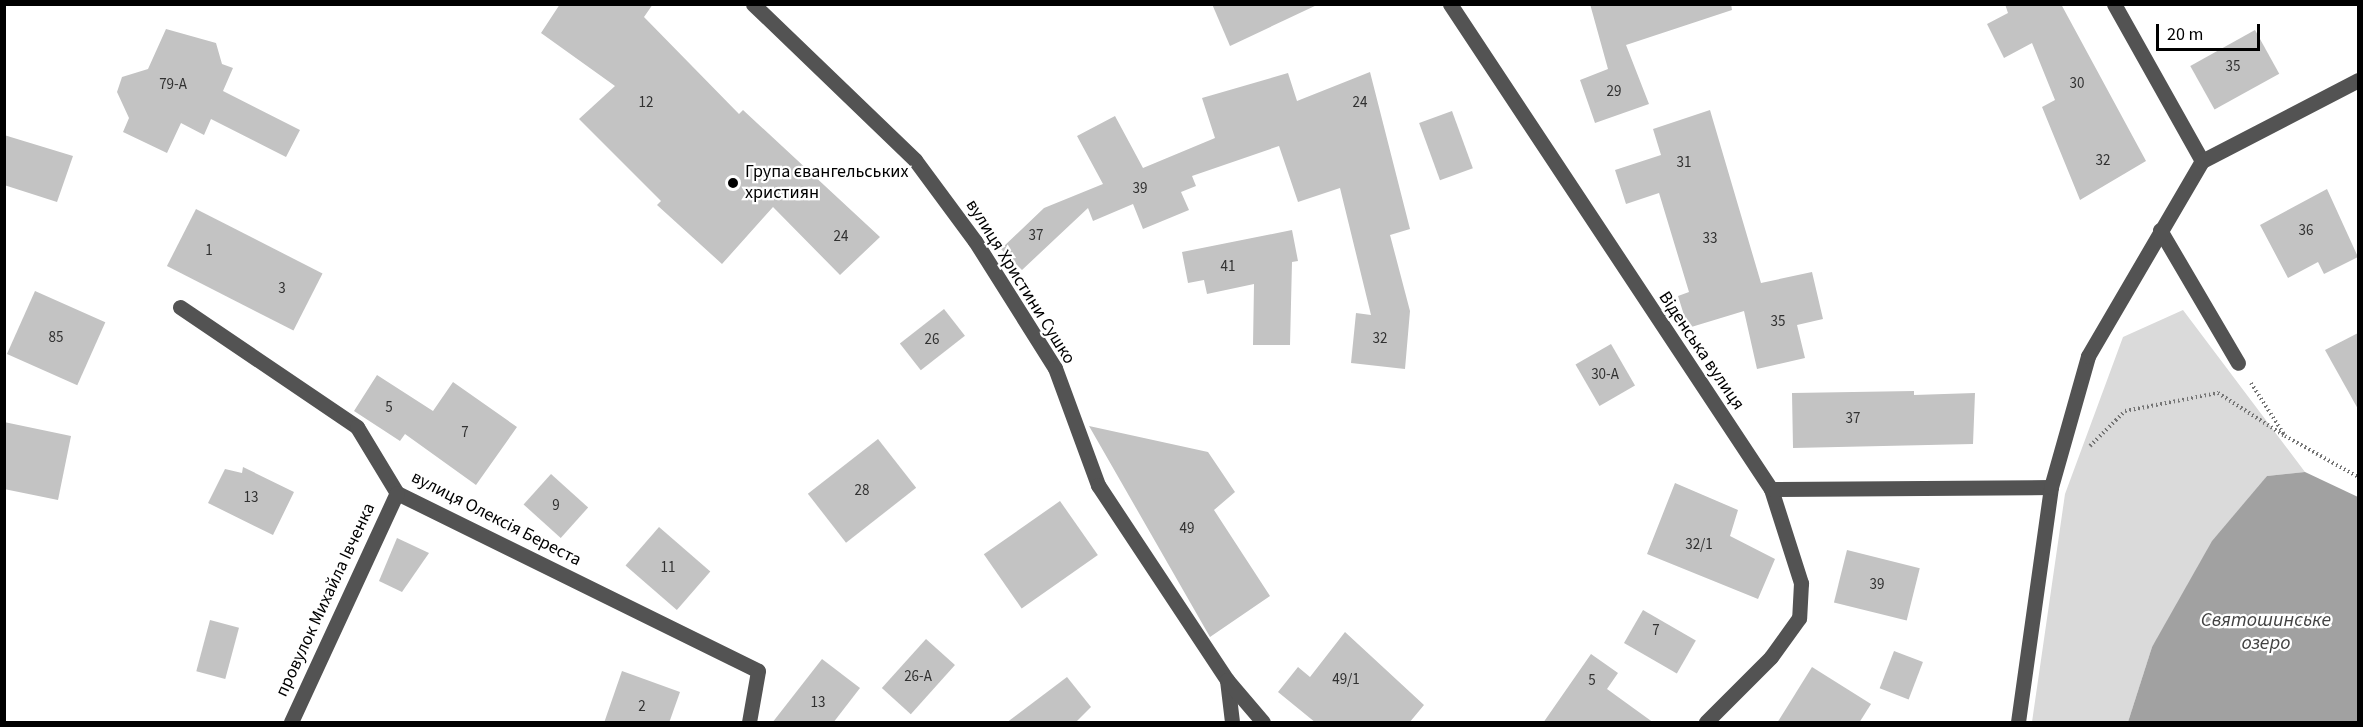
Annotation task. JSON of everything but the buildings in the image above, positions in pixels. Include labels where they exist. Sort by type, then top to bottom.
[{"type":"street","name":"вулиця Христини Сушко","points":[[753,4],[915,160],[975,241],[1055,368],[1098,485],[1227,680],[1232,723]]},
{"type":"street","name":"Віденська вулиця","points":[[1450,4],[1771,489],[1801,583],[1799,618],[1771,657],[1706,723]]},
{"type":"street","points":[[2114,4],[2202,160]]},
{"type":"street","points":[[2018,723],[2051,487],[2088,356],[2202,160],[2358,80]]},
{"type":"street","points":[[2160,230],[2238,363]]},
{"type":"street","name":"вулиця Олексія Береста","points":[[180,307],[357,427],[397,493],[758,671],[749,723]]},
{"type":"street","points":[[1771,489],[2051,487]]},
{"type":"street","name":"провулок Михайла Івченка","points":[[291,723],[397,493]]},
{"type":"street","points":[[1227,680],[1263,723]]},
{"type":"path","points":[[2238,363],[2285,436]]},
{"type":"path","points":[[2084,453],[2125,411],[2218,393],[2285,436],[2358,477]]},
{"type":"shaded area","points":[[2183,310],[2305,472],[2267,476],[2152,647],[2128,722],[2032,722],[2065,494],[2123,337]]},
{"type":"water","name":"Святошинське озеро","points":[[2305,472],[2358,497],[2358,722],[2128,722],[2152,647],[2212,541],[2267,476]]},
{"type":"place","name":"Група євангельських християн","points":[[733,183]]}]
